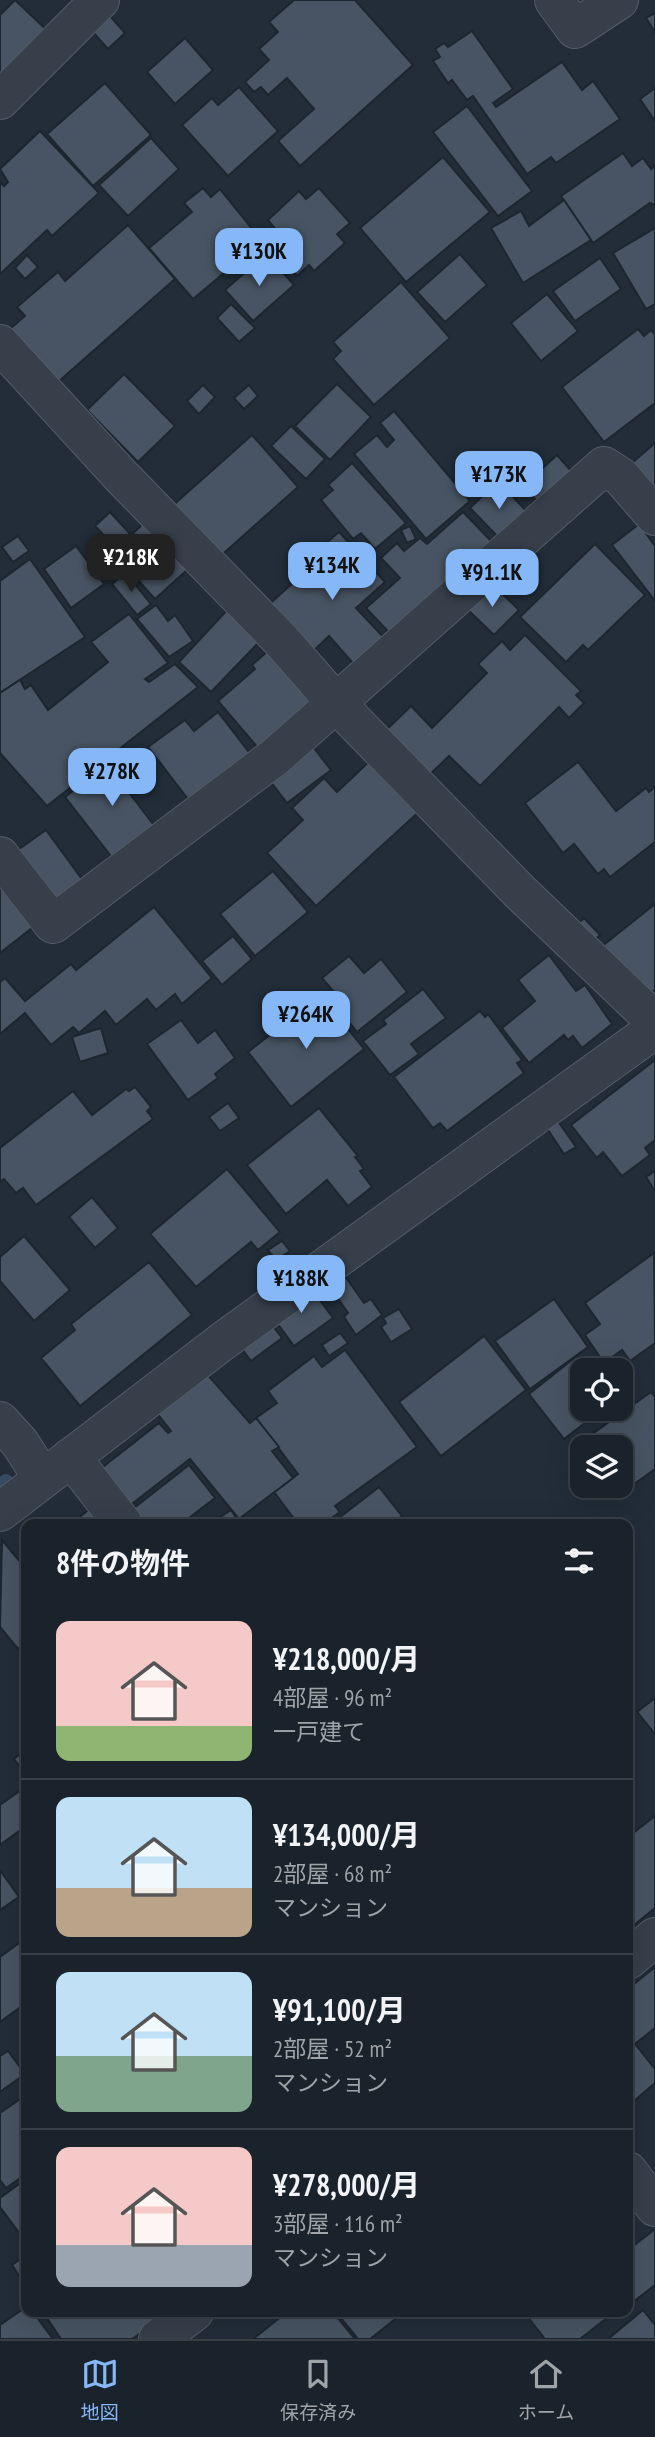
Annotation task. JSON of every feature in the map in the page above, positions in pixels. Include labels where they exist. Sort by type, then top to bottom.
[{"type":"street","points":[[0,100],[100,0]]},
{"type":"street","points":[[554,0],[575,29],[619,0]]},
{"type":"street","points":[[0,344],[335,702],[520,892],[655,1021]]},
{"type":"street","points":[[0,856],[53,924],[276,756],[604,466],[621,477],[655,516]]},
{"type":"street","points":[[0,1513],[223,1340],[655,1029]]},
{"type":"street","points":[[0,1421],[20,1443],[57,1468],[117,1519]]},
{"type":"street","points":[[633,1956],[655,1937]]},
{"type":"street","points":[[633,2178],[655,2207]]},
{"type":"street","points":[[158,2339],[187,2317]]},
{"type":"building","points":[[15,0],[53,36],[0,76],[0,15]]},
{"type":"building","points":[[294,0],[355,0],[413,65],[300,166],[278,141],[314,109],[287,78],[268,95],[261,87],[254,92],[245,82],[269,60],[259,49],[278,32],[269,22]]},
{"type":"building","points":[[655,13],[655,32],[646,18]]},
{"type":"building","points":[[110,16],[125,33],[108,49],[92,31]]},
{"type":"building","points":[[472,31],[513,89],[493,103],[496,107],[562,62],[582,90],[593,81],[620,119],[556,163],[551,157],[527,174],[473,96],[467,100],[452,80],[448,83],[433,61],[440,57],[435,49],[444,43],[448,47]]},
{"type":"building","points":[[185,38],[213,70],[175,104],[147,72]]},
{"type":"building","points":[[105,83],[151,135],[93,186],[47,134]]},
{"type":"building","points":[[239,87],[278,131],[228,176],[182,125],[212,98],[218,105]]},
{"type":"building","points":[[655,88],[655,121],[640,99]]},
{"type":"building","points":[[467,106],[532,191],[498,216],[433,132]]},
{"type":"building","points":[[40,131],[99,193],[52,236],[47,230],[0,274],[0,182],[4,186],[8,182],[0,169]]},
{"type":"building","points":[[151,138],[179,169],[128,216],[99,185]]},
{"type":"building","points":[[623,153],[632,166],[643,158],[651,169],[655,166],[655,205],[650,203],[593,243],[561,196]]},
{"type":"building","points":[[443,157],[490,212],[406,282],[360,228]]},
{"type":"building","points":[[203,188],[211,197],[220,189],[262,241],[193,299],[149,248],[192,212],[184,203]]},
{"type":"building","points":[[319,188],[350,223],[337,234],[345,243],[314,271],[309,265],[297,276],[265,240],[276,230],[268,220],[299,191],[306,199]]},
{"type":"building","points":[[564,200],[591,240],[523,283],[491,228],[521,211],[529,226]]},
{"type":"building","points":[[128,225],[175,279],[50,389],[3,335],[25,316],[17,307],[58,272],[65,281]]},
{"type":"building","points":[[655,228],[655,304],[646,309],[613,253]]},
{"type":"building","points":[[266,254],[294,285],[253,321],[225,290]]},
{"type":"building","points":[[460,254],[487,285],[445,322],[417,292]]},
{"type":"building","points":[[27,255],[38,267],[25,279],[15,268]]},
{"type":"building","points":[[600,258],[621,289],[575,321],[553,291]]},
{"type":"building","points":[[401,282],[450,338],[374,405],[333,359],[341,351],[333,342]]},
{"type":"building","points":[[547,294],[578,331],[541,361],[511,323]]},
{"type":"building","points":[[231,304],[255,328],[239,342],[217,318]]},
{"type":"building","points":[[638,329],[644,336],[651,330],[655,335],[655,403],[604,442],[562,387]]},
{"type":"building","points":[[124,374],[175,426],[138,462],[87,410]]},
{"type":"building","points":[[337,384],[371,417],[330,460],[295,426]]},
{"type":"building","points":[[203,385],[215,397],[199,414],[187,401]]},
{"type":"building","points":[[249,385],[258,396],[244,409],[234,398]]},
{"type":"building","points":[[394,411],[470,501],[426,539],[354,454],[377,435],[387,447],[394,440],[380,423]]},
{"type":"building","points":[[291,426],[325,459],[306,479],[271,446]]},
{"type":"building","points":[[252,435],[298,487],[216,560],[170,508]]},
{"type":"building","points":[[655,443],[655,505],[625,469]]},
{"type":"building","points":[[557,455],[580,481],[547,512],[523,486]]},
{"type":"building","points":[[352,463],[406,523],[375,549],[361,533],[353,539],[321,500],[333,490],[328,485]]},
{"type":"building","points":[[498,481],[529,514],[501,540],[470,508]]},
{"type":"building","points":[[110,512],[131,535],[145,522],[188,569],[155,599],[110,549],[114,546],[95,526]]},
{"type":"building","points":[[463,512],[494,544],[397,641],[366,608],[400,578],[381,558],[397,543],[404,551],[420,538],[427,544]]},
{"type":"building","points":[[639,524],[655,546],[655,601],[612,545]]},
{"type":"building","points":[[410,526],[416,539],[407,543],[401,530]]},
{"type":"building","points":[[339,532],[385,582],[356,608],[389,643],[359,670],[329,636],[309,655],[266,607],[302,575],[292,564],[313,546],[317,551]]},
{"type":"building","points":[[18,536],[29,551],[13,562],[2,547]]},
{"type":"building","points":[[595,544],[645,595],[588,650],[583,645],[566,662],[520,617]]},
{"type":"building","points":[[76,546],[104,584],[71,608],[44,569]]},
{"type":"building","points":[[30,559],[85,637],[0,693],[0,581]]},
{"type":"building","points":[[126,573],[151,604],[137,615],[112,584]]},
{"type":"building","points":[[491,583],[519,610],[494,635],[466,608]]},
{"type":"building","points":[[156,605],[168,621],[175,615],[193,641],[169,657],[137,619]]},
{"type":"building","points":[[228,609],[261,640],[211,692],[179,662]]},
{"type":"building","points":[[129,614],[168,663],[145,679],[149,682],[175,664],[198,687],[47,806],[0,753],[0,693],[20,680],[25,689],[31,685],[48,710],[108,662],[91,642]]},
{"type":"building","points":[[525,635],[581,691],[576,695],[584,703],[569,718],[559,707],[480,786],[449,756],[423,781],[379,737],[411,706],[432,728],[487,673],[478,664],[502,641],[510,650]]},
{"type":"building","points":[[276,644],[325,702],[264,755],[218,701],[255,669],[252,665]]},
{"type":"building","points":[[218,712],[255,760],[194,807],[148,747],[185,720],[194,731]]},
{"type":"building","points":[[310,743],[331,770],[287,803],[267,777]]},
{"type":"building","points":[[124,752],[133,764],[128,767],[133,772],[121,782],[156,828],[114,860],[65,797]]},
{"type":"building","points":[[375,756],[423,808],[316,906],[267,853],[303,820],[292,808],[324,778],[337,792]]},
{"type":"building","points":[[578,762],[616,811],[646,788],[649,792],[655,787],[655,842],[610,877],[604,869],[598,874],[574,844],[563,853],[525,803]]},
{"type":"building","points":[[46,830],[84,882],[49,906],[12,854]]},
{"type":"building","points":[[273,871],[308,912],[255,956],[220,914]]},
{"type":"building","points":[[0,876],[37,924],[0,953]]},
{"type":"building","points":[[655,904],[655,990],[648,995],[596,951]]},
{"type":"building","points":[[154,907],[212,978],[182,1004],[175,994],[156,1010],[147,999],[116,1025],[105,1011],[79,1033],[73,1027],[51,1045],[25,1013],[0,1034],[0,982],[5,978],[25,1001],[71,964],[76,970]]},
{"type":"building","points":[[584,918],[600,935],[589,945],[573,928]]},
{"type":"building","points":[[233,936],[252,959],[222,985],[202,961]]},
{"type":"building","points":[[549,955],[576,991],[585,985],[612,1024],[582,1048],[573,1036],[568,1040],[564,1035],[529,1063],[502,1028],[535,1001],[518,980]]},
{"type":"building","points":[[349,956],[364,973],[381,959],[407,992],[357,1032],[333,1003],[339,998],[322,978]]},
{"type":"building","points":[[423,989],[446,1018],[411,1044],[419,1054],[390,1075],[363,1041],[386,1024],[383,1020]]},
{"type":"building","points":[[321,995],[364,1049],[291,1107],[248,1052]]},
{"type":"building","points":[[480,1011],[485,1017],[488,1014],[522,1060],[517,1063],[524,1073],[447,1131],[440,1123],[433,1128],[394,1077]]},
{"type":"building","points":[[181,1020],[198,1043],[215,1030],[235,1058],[215,1074],[218,1078],[188,1100],[147,1044]]},
{"type":"building","points":[[101,1028],[108,1053],[80,1062],[72,1037]]},
{"type":"building","points":[[655,1060],[655,1140],[645,1148],[650,1155],[622,1176],[603,1152],[597,1158],[571,1125]]},
{"type":"building","points":[[135,1087],[151,1107],[147,1111],[153,1119],[36,1205],[23,1188],[16,1193],[4,1179],[0,1182],[0,1148],[73,1091],[92,1115],[126,1089],[129,1091]]},
{"type":"building","points":[[228,1103],[239,1118],[220,1131],[209,1117]]},
{"type":"building","points":[[319,1108],[358,1156],[355,1157],[364,1169],[360,1171],[372,1187],[348,1206],[327,1180],[286,1214],[247,1165]]},
{"type":"building","points":[[557,1120],[576,1147],[564,1154],[546,1127]]},
{"type":"building","points":[[227,1169],[280,1232],[258,1250],[251,1242],[196,1287],[150,1234]]},
{"type":"building","points":[[655,1171],[655,1191],[646,1177]]},
{"type":"building","points":[[92,1197],[118,1228],[95,1248],[69,1217]]},
{"type":"building","points":[[24,1236],[70,1290],[34,1321],[0,1281],[0,1257]]},
{"type":"building","points":[[282,1241],[290,1251],[276,1260],[268,1250]]},
{"type":"building","points":[[654,1253],[655,1343],[633,1359],[628,1358],[622,1350],[611,1358],[601,1358],[585,1335],[600,1324],[585,1303]]},
{"type":"building","points":[[149,1262],[192,1315],[80,1406],[41,1358],[75,1330],[71,1324]]},
{"type":"building","points":[[345,1276],[364,1303],[371,1299],[382,1315],[356,1335],[344,1317],[348,1313],[330,1287]]},
{"type":"building","points":[[308,1284],[333,1318],[294,1346],[269,1312]]},
{"type":"building","points":[[554,1299],[588,1347],[530,1389],[495,1341]]},
{"type":"building","points":[[399,1309],[412,1329],[391,1342],[381,1327],[386,1323],[383,1318]]},
{"type":"building","points":[[268,1320],[282,1338],[251,1361],[237,1342]]},
{"type":"building","points":[[340,1333],[348,1343],[329,1356],[322,1345]]},
{"type":"building","points":[[484,1336],[526,1390],[441,1456],[399,1402]]},
{"type":"building","points":[[345,1350],[417,1447],[335,1506],[340,1512],[330,1519],[294,1519],[274,1492],[298,1474],[256,1418],[277,1403],[268,1391],[314,1356],[322,1367]]},
{"type":"building","points":[[570,1362],[570,1421],[587,1421],[564,1439],[529,1394]]},
{"type":"building","points":[[207,1374],[250,1423],[256,1418],[279,1447],[272,1451],[293,1478],[239,1519],[190,1459],[124,1510],[94,1474],[159,1423],[168,1433],[171,1431],[156,1412]]},
{"type":"building","points":[[651,1392],[655,1397],[655,1469],[633,1485],[633,1435],[591,1435],[610,1421],[633,1421],[633,1405]]},
{"type":"building","points":[[189,1465],[215,1498],[188,1519],[128,1519],[125,1515]]},
{"type":"building","points":[[379,1487],[402,1516],[398,1519],[339,1518]]},
{"type":"building","points":[[92,1507],[102,1519],[77,1519]]},
{"type":"building","points":[[231,1510],[237,1519],[218,1519]]},
{"type":"building","points":[[2,1540],[21,1563],[21,1646],[18,1649],[0,1627]]},
{"type":"building","points":[[655,1698],[655,1734],[637,1712]]},
{"type":"building","points":[[21,1753],[21,1768],[14,1759]]},
{"type":"building","points":[[21,1790],[21,1830],[0,1845],[0,1805]]},
{"type":"building","points":[[655,1816],[655,1908],[633,1926],[633,1833]]},
{"type":"building","points":[[0,1870],[19,1897],[0,1910]]},
{"type":"building","points":[[21,1942],[21,2007],[0,2022],[0,1957]]},
{"type":"building","points":[[655,1967],[655,2028],[635,2044],[655,2069],[655,2083],[633,2102],[633,1985]]},
{"type":"building","points":[[8,2051],[21,2069],[21,2077],[0,2092],[0,2056]]},
{"type":"building","points":[[21,2098],[21,2178],[6,2188],[0,2180],[0,2113]]},
{"type":"building","points":[[21,2183],[21,2235],[0,2207],[0,2198]]},
{"type":"building","points":[[655,2229],[655,2285],[633,2302],[633,2246]]},
{"type":"building","points":[[21,2259],[21,2278],[12,2265]]},
{"type":"building","points":[[21,2310],[21,2317],[37,2317],[53,2339],[0,2339],[0,2325]]},
{"type":"building","points":[[643,2310],[655,2325],[655,2339],[608,2339]]},
{"type":"building","points":[[46,2317],[151,2317],[155,2323],[132,2339],[61,2339]]},
{"type":"building","points":[[281,2317],[337,2317],[355,2339],[253,2339]]},
{"type":"building","points":[[340,2317],[398,2317],[370,2339],[358,2339]]},
{"type":"building","points":[[528,2317],[608,2317],[580,2339],[545,2339]]},
{"type":"waterway","points":[[0,1486],[6,1481]]}]
